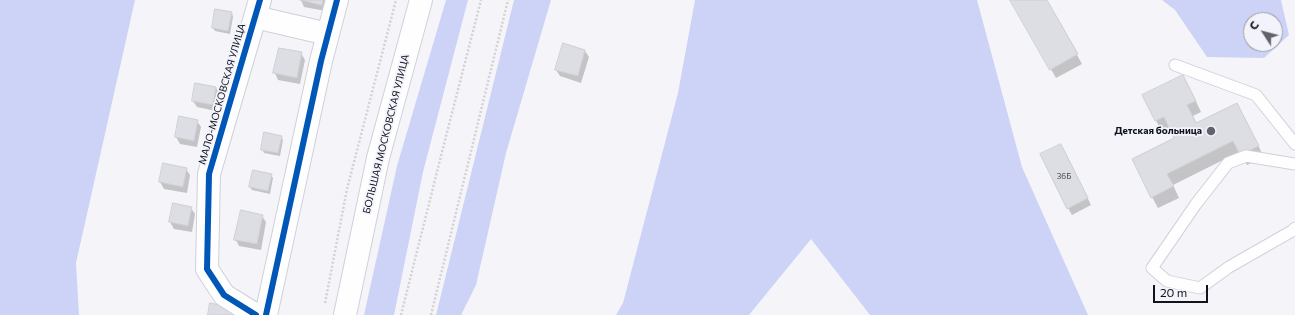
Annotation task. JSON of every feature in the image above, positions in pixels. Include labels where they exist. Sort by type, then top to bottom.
[{"type":"street","points":[[266,315],[320,61],[337,0]]},
{"type":"street","name":"БОЛЬШАЯ МОСКОВСКАЯ УЛИЦА","points":[[345,315],[378,158],[421,0]]},
{"type":"street","points":[[257,8],[328,34]]},
{"type":"street","name":"МАЛО-МОСКОВСКАЯ УЛИЦА","points":[[256,315],[224,295],[207,269],[209,174],[257,8]]},
{"type":"lane","points":[[1175,65],[1256,94],[1295,144]]},
{"type":"lane","points":[[1295,164],[1246,156],[1228,163],[1196,204],[1152,268],[1167,281],[1200,288],[1229,267],[1295,228]]},
{"type":"path","points":[[401,315],[481,0]]},
{"type":"path","points":[[431,315],[508,0]]},
{"type":"shaded area","points":[[0,0],[135,0],[76,263],[79,315],[0,315]]},
{"type":"shaded area","points":[[446,0],[468,0],[423,172],[394,315],[364,315],[397,166]]},
{"type":"shaded area","points":[[514,0],[551,0],[506,153],[476,285],[461,315],[436,315]]},
{"type":"shaded area","points":[[695,0],[977,0],[1022,167],[1088,315],[870,315],[811,239],[749,315],[616,315],[623,303],[678,93]]},
{"type":"shaded area","points":[[1162,0],[1281,0],[1289,35],[1283,41],[1283,12],[1243,12],[1243,52],[1271,52],[1264,58],[1207,57],[1175,10]]},
{"type":"building","points":[[300,0],[323,0],[322,5]]},
{"type":"building","points":[[1010,0],[1047,0],[1078,54],[1050,70]]},
{"type":"building","points":[[215,9],[232,12],[228,31],[212,28]]},
{"type":"building","points":[[563,43],[585,50],[578,76],[555,70]]},
{"type":"building","points":[[279,48],[302,52],[297,78],[273,73]]},
{"type":"building","name":"Детская больница","points":[[1183,75],[1196,101],[1187,105],[1196,123],[1237,103],[1259,146],[1240,155],[1233,141],[1167,174],[1174,186],[1151,198],[1132,159],[1174,138],[1164,117],[1155,121],[1142,95]]},
{"type":"building","points":[[195,83],[216,87],[213,105],[192,101]]},
{"type":"building","points":[[179,116],[198,120],[194,141],[175,137]]},
{"type":"building","points":[[264,132],[282,136],[278,153],[261,150]]},
{"type":"building","points":[[1061,144],[1088,198],[1067,209],[1040,154]]},
{"type":"building","points":[[163,163],[187,168],[183,187],[159,182]]},
{"type":"building","points":[[253,170],[272,174],[268,191],[249,187]]},
{"type":"building","points":[[173,203],[192,207],[188,226],[169,222]]},
{"type":"building","points":[[241,210],[263,215],[257,244],[234,240]]},
{"type":"building","points":[[210,303],[238,309],[237,315],[208,315]]},
{"type":"cycle path","points":[[256,315],[224,295],[207,269],[209,174],[260,0]]},
{"type":"cycle path","points":[[266,315],[321,61],[337,0]]},
{"type":"place","name":"Детская больница","points":[[1211,131]]}]
